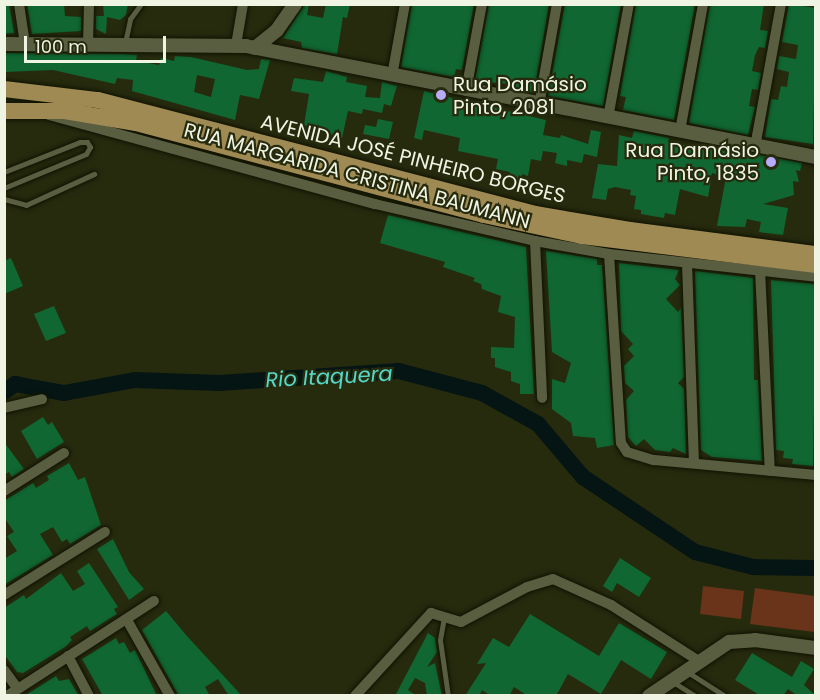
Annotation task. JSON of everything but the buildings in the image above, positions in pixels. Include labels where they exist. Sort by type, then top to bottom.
[{"type":"main road","name":"AVENIDA JOSÉ PINHEIRO BORGES","points":[[4,89],[98,100],[536,214],[630,230],[816,254]]},
{"type":"main road","name":"AVENIDA JOSÉ PINHEIRO BORGES","points":[[4,111],[35,110],[136,123],[562,232],[816,265]]},
{"type":"street","points":[[19,4],[25,44]]},
{"type":"street","points":[[88,45],[89,4]]},
{"type":"street","points":[[236,45],[243,4]]},
{"type":"street","points":[[255,48],[277,30],[295,4]]},
{"type":"street","points":[[392,76],[405,4]]},
{"type":"street","points":[[466,91],[482,4]]},
{"type":"street","points":[[539,105],[557,4]]},
{"type":"street","points":[[608,118],[629,4]]},
{"type":"street","points":[[680,131],[703,4]]},
{"type":"street","points":[[755,147],[781,4]]},
{"type":"street","points":[[4,44],[236,45],[816,157]]},
{"type":"street","name":"RUA MARGARIDA CRISTINA BAUMANN","points":[[35,110],[375,204],[536,241],[609,254],[816,277]]},
{"type":"street","points":[[536,241],[542,398]]},
{"type":"street","points":[[609,254],[621,443],[627,452],[638,457],[816,476]]},
{"type":"street","points":[[687,263],[694,463]]},
{"type":"street","points":[[760,270],[770,471]]},
{"type":"street","points":[[4,408],[42,399]]},
{"type":"street","points":[[4,491],[64,453]]},
{"type":"street","points":[[4,595],[105,532]]},
{"type":"street","points":[[355,696],[431,613],[461,622],[527,586],[553,579],[611,605],[699,661]]},
{"type":"street","points":[[7,696],[154,601]]},
{"type":"street","points":[[127,620],[170,696]]},
{"type":"street","points":[[649,696],[684,670],[729,642],[742,639],[816,648]]},
{"type":"street","points":[[68,656],[89,696]]},
{"type":"street","points":[[4,670],[17,688]]},
{"type":"lane","points":[[125,45],[130,19],[141,4]]},
{"type":"lane","points":[[4,172],[80,142],[87,142],[90,147],[86,154],[4,188]]},
{"type":"lane","points":[[4,199],[26,205],[94,174]]},
{"type":"lane","points":[[444,617],[440,640],[448,696]]},
{"type":"lane","points":[[684,670],[725,696]]},
{"type":"lane","points":[[672,681],[695,696]]},
{"type":"shaded area","points":[[703,586],[744,591],[741,619],[700,614]]},
{"type":"shaded area","points":[[755,588],[815,596],[815,632],[750,624]]},
{"type":"waterway","name":"Rio Itaquera","points":[[4,392],[15,384],[64,393],[135,380],[219,383],[399,371],[482,393],[538,424],[583,477],[695,552],[753,567],[816,568]]},
{"type":"place","name":"Rua Damásio Pinto, 2081","points":[[441,95]]},
{"type":"place","name":"Rua Damásio Pinto, 1835","points":[[771,162]]}]
